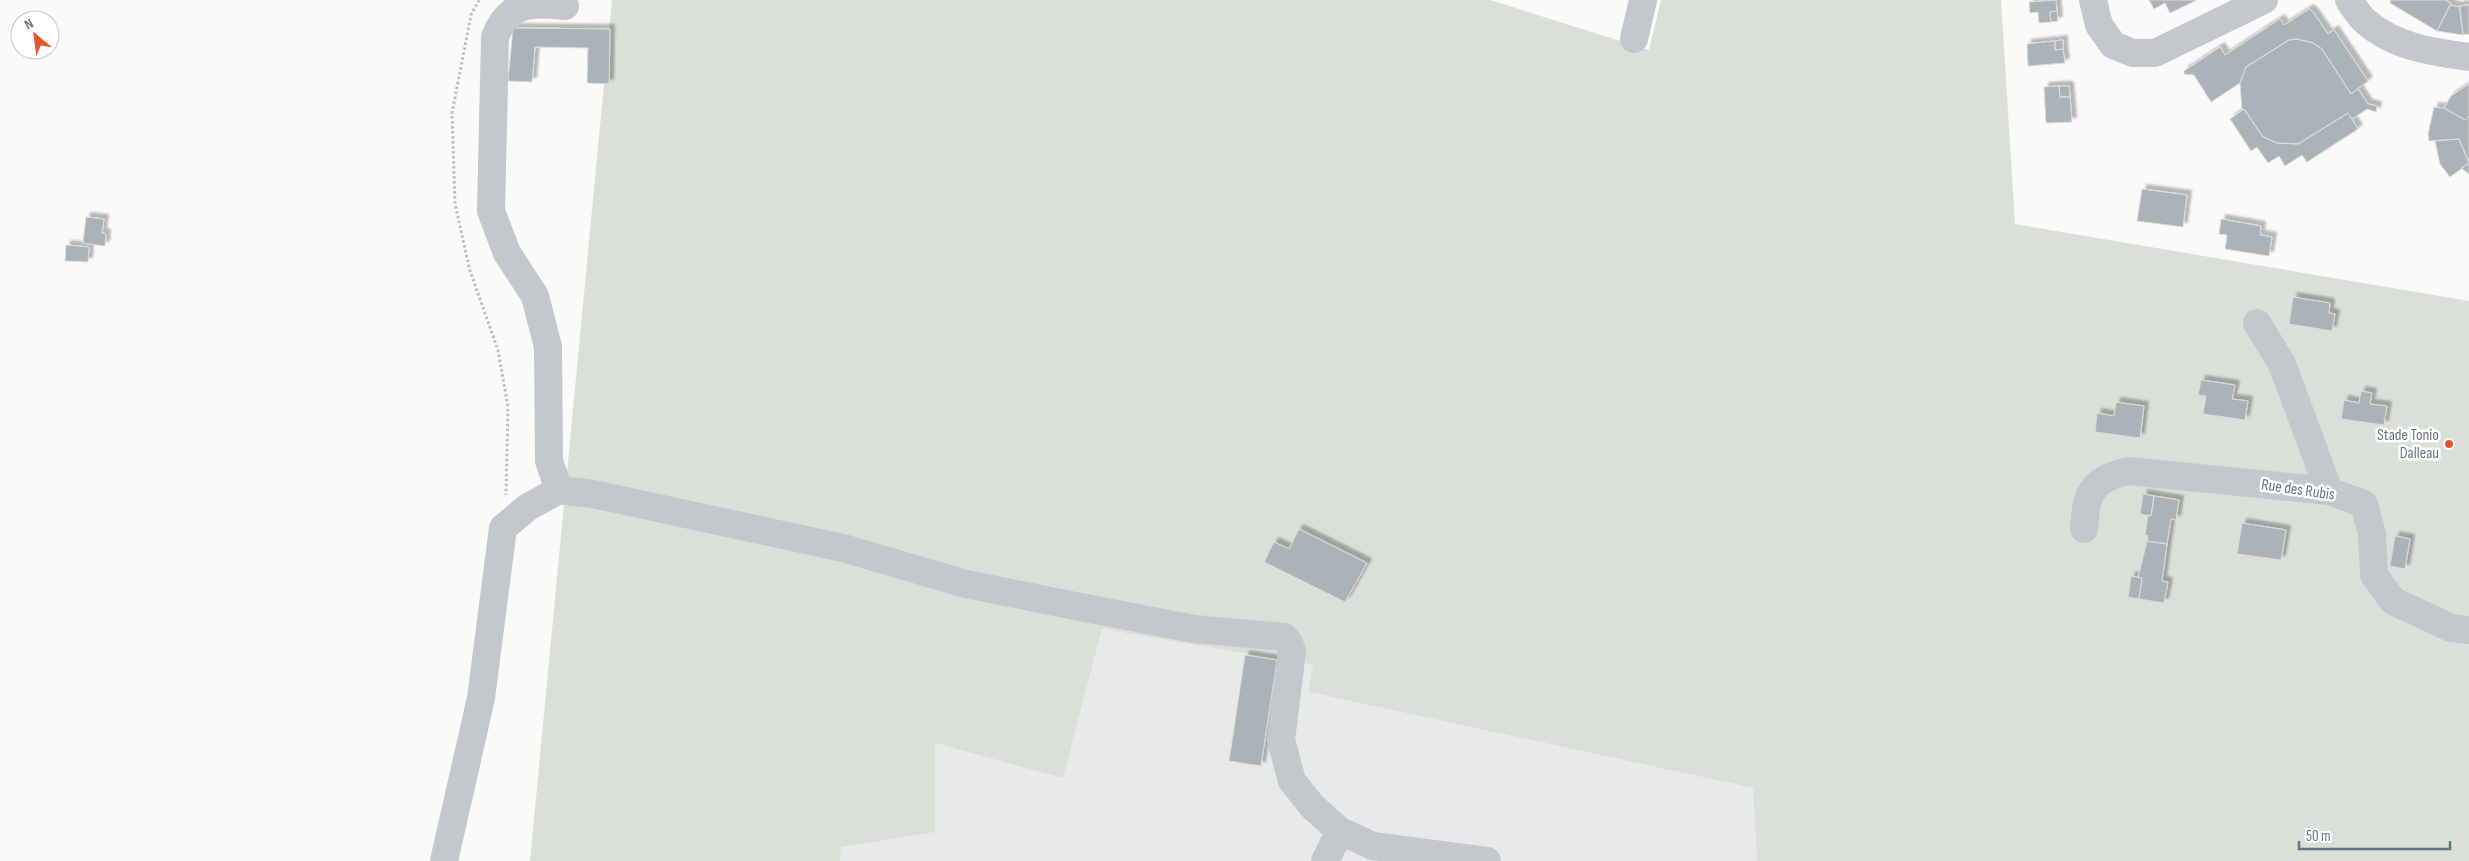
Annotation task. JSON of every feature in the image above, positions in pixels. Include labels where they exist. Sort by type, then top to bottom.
[{"type":"street","points":[[1634,38],[1643,0]]},
{"type":"street","points":[[2093,0],[2100,25],[2113,44],[2132,53],[2155,53],[2264,0]]},
{"type":"street","points":[[2349,0],[2364,21],[2391,38],[2426,52],[2469,57]]},
{"type":"street","points":[[559,490],[549,460],[548,346],[536,296],[506,253],[491,210],[491,157],[495,37],[500,22],[513,10],[534,3],[565,6]]},
{"type":"street","points":[[2257,323],[2282,364],[2329,491]]},
{"type":"street","name":"Rue des Rubis","points":[[2084,530],[2088,494],[2104,479],[2128,471],[2329,491],[2364,504],[2372,534],[2374,575],[2393,601],[2451,628],[2469,630]]},
{"type":"street","points":[[444,861],[481,698],[504,528],[528,507],[559,490],[593,494],[843,548],[966,584],[1194,629],[1284,637],[1289,642],[1292,651],[1281,740],[1292,781],[1313,807],[1340,831],[1373,846],[1477,860]]},
{"type":"street","points":[[1325,861],[1340,831]]},
{"type":"path","points":[[479,0],[471,15],[452,113],[455,204],[470,270],[498,350],[508,407],[508,470],[504,528]]},
{"type":"shaded area","points":[[612,0],[1490,0],[1649,50],[1661,0],[2001,0],[2015,224],[2469,301],[2469,861],[1757,861],[1753,788],[1308,692],[1313,665],[1102,629],[1063,778],[935,743],[935,832],[841,847],[840,861],[530,861]]},
{"type":"shaded area","points":[[1102,629],[1313,665],[1308,692],[1753,788],[1757,861],[840,861],[841,847],[935,831],[935,743],[1063,777]]},
{"type":"building","points":[[2056,0],[2057,11],[2050,12],[2051,22],[2039,23],[2038,12],[2030,13],[2029,2]]},
{"type":"building","points":[[2149,0],[2197,0],[2170,13],[2165,3],[2154,9]]},
{"type":"building","points":[[2391,0],[2445,0],[2451,3],[2437,31],[2390,3]]},
{"type":"building","points":[[2450,5],[2460,7],[2463,35],[2437,31]]},
{"type":"building","points":[[2469,5],[2469,34],[2463,35],[2459,6]]},
{"type":"building","points":[[2309,9],[2328,34],[2334,30],[2368,81],[2351,94],[2322,49],[2313,43],[2297,39],[2289,40],[2246,67],[2240,83],[2211,102],[2194,75],[2184,74],[2184,71],[2220,47],[2225,55],[2280,19],[2284,25]]},
{"type":"building","points":[[2057,11],[2058,21],[2051,22],[2050,12]]},
{"type":"building","points":[[513,28],[610,29],[609,84],[587,83],[588,48],[535,47],[532,82],[508,81]]},
{"type":"building","points":[[2297,39],[2313,43],[2322,49],[2351,94],[2358,89],[2368,104],[2377,106],[2376,112],[2367,109],[2352,119],[2348,113],[2298,144],[2277,143],[2263,137],[2244,109],[2242,111],[2240,83],[2246,67],[2289,40]]},
{"type":"building","points":[[2063,40],[2063,49],[2055,50],[2055,41]]},
{"type":"building","points":[[2055,41],[2055,50],[2063,49],[2065,63],[2028,66],[2027,44]]},
{"type":"building","points":[[2469,84],[2469,116],[2465,120],[2444,108],[2451,96]]},
{"type":"building","points":[[2059,86],[2060,97],[2070,97],[2072,122],[2046,123],[2044,87]]},
{"type":"building","points":[[2059,86],[2069,86],[2070,97],[2060,97]]},
{"type":"building","points":[[2434,107],[2444,108],[2465,120],[2469,116],[2469,163],[2459,139],[2429,141],[2428,134]]},
{"type":"building","points":[[2244,109],[2263,137],[2277,143],[2298,144],[2348,113],[2358,129],[2307,162],[2302,155],[2285,166],[2279,156],[2268,163],[2257,147],[2251,151],[2230,119]]},
{"type":"building","points":[[2459,139],[2469,163],[2450,177],[2440,164],[2435,141]]},
{"type":"building","points":[[2469,163],[2469,174],[2461,168]]},
{"type":"building","points":[[2142,189],[2187,195],[2183,227],[2137,221]]},
{"type":"building","points":[[86,217],[104,219],[102,233],[106,234],[105,246],[83,243]]},
{"type":"building","points":[[2221,219],[2261,226],[2260,235],[2272,237],[2269,256],[2225,249],[2227,235],[2219,234]]},
{"type":"building","points":[[66,245],[89,247],[88,262],[65,261]]},
{"type":"building","points":[[2293,297],[2330,303],[2329,313],[2335,314],[2332,331],[2289,324]]},
{"type":"building","points":[[2201,380],[2235,385],[2232,399],[2248,401],[2245,420],[2203,414],[2206,396],[2198,395]]},
{"type":"building","points":[[2361,391],[2372,393],[2370,404],[2387,406],[2384,425],[2341,419],[2344,400],[2359,403]]},
{"type":"building","points":[[2116,402],[2144,406],[2140,438],[2095,432],[2097,413],[2114,416]]},
{"type":"building","points":[[2143,494],[2154,496],[2151,516],[2140,514]]},
{"type":"building","points":[[2154,496],[2179,500],[2176,520],[2171,519],[2167,544],[2147,541],[2148,536],[2145,535],[2148,515],[2151,516]]},
{"type":"building","points":[[2242,523],[2286,530],[2281,560],[2237,554]]},
{"type":"building","points":[[1299,529],[1367,563],[1345,602],[1264,562],[1274,542],[1289,549]]},
{"type":"building","points":[[2395,536],[2410,539],[2405,569],[2390,566]]},
{"type":"building","points":[[2147,541],[2167,544],[2162,581],[2168,582],[2164,603],[2139,599],[2142,578],[2138,577]]},
{"type":"building","points":[[2131,576],[2142,578],[2139,599],[2128,597]]},
{"type":"building","points":[[1245,655],[1277,660],[1261,766],[1229,761]]},
{"type":"place","name":"Stade Tonio Dalleau","points":[[2449,444]]}]
